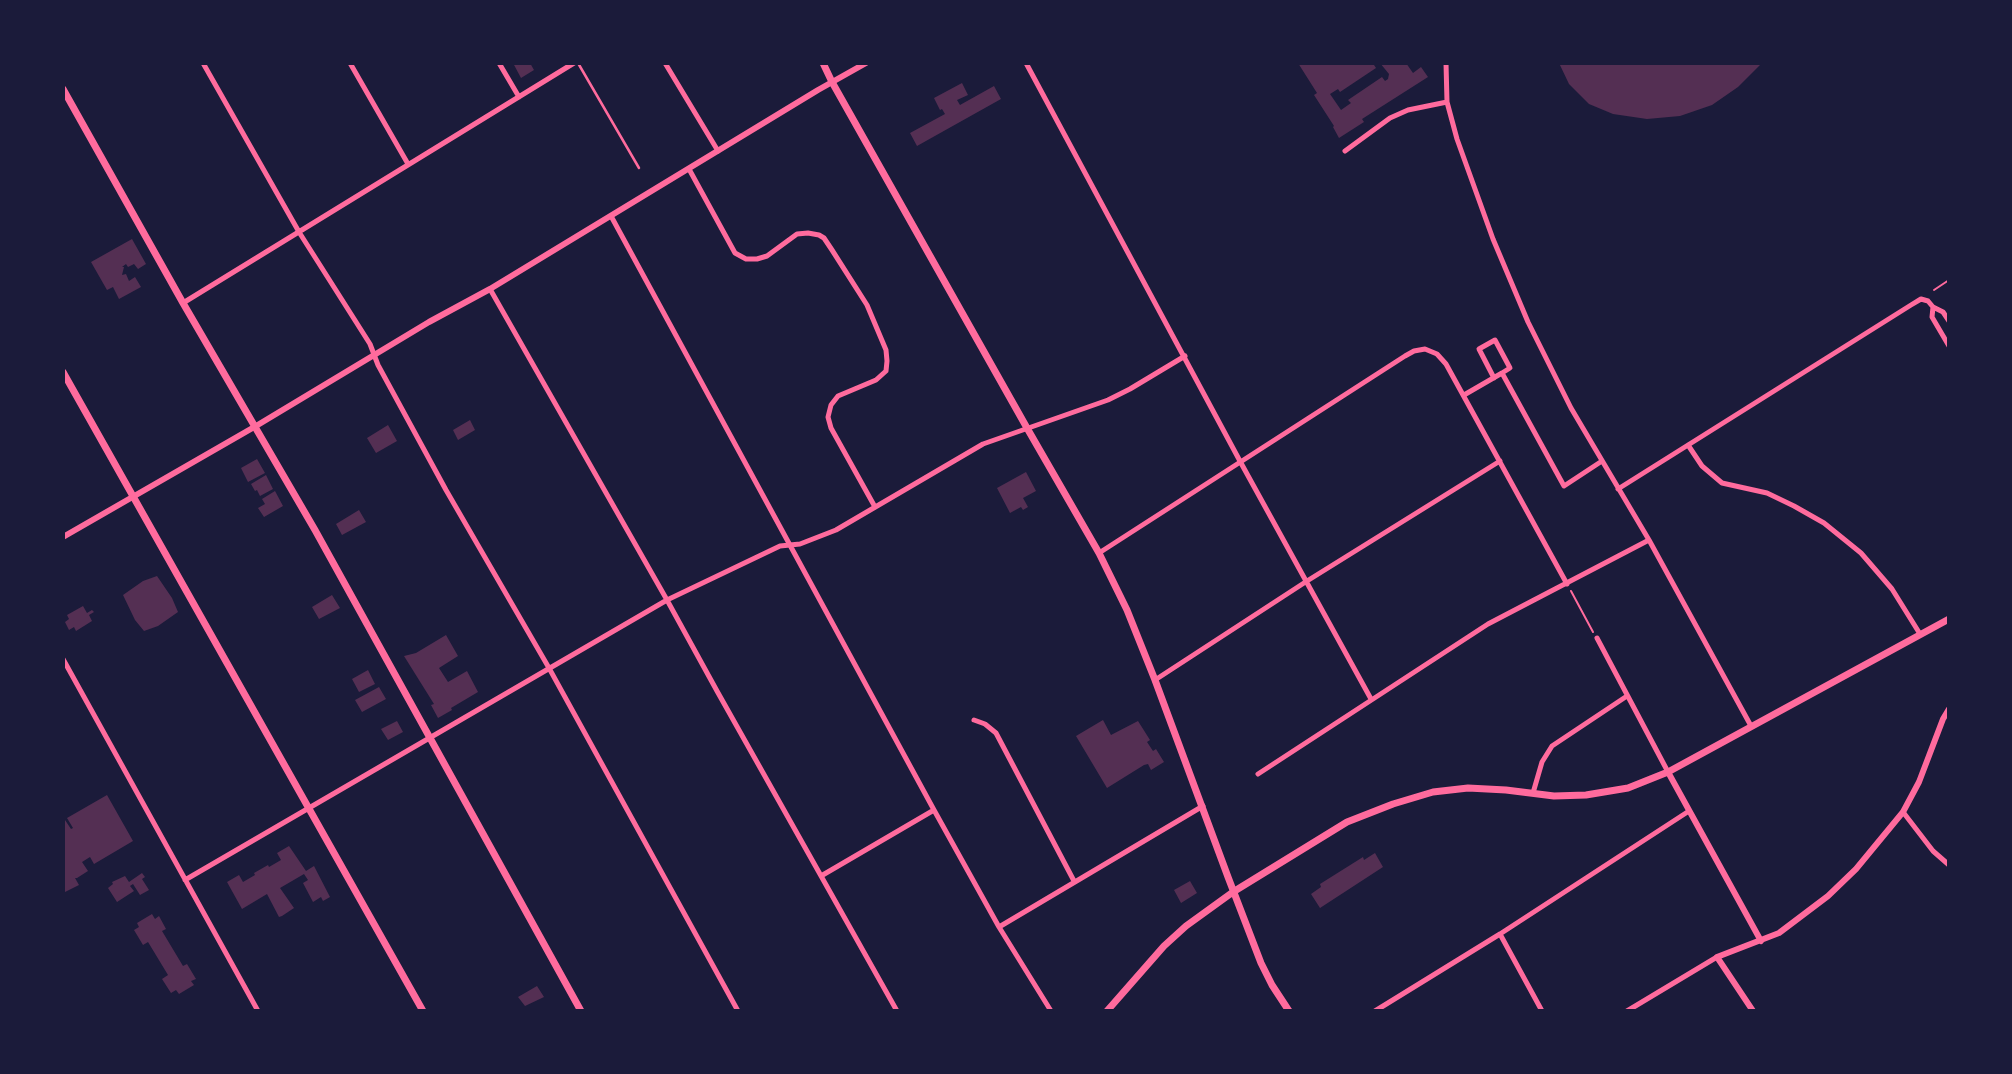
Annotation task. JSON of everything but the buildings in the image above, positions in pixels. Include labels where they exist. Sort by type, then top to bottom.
[{"type":"main road","points":[[823,63],[1099,553],[1127,610],[1155,680],[1233,892],[1267,974],[1289,1011]]},
{"type":"main road","points":[[63,89],[431,738],[580,1011]]},
{"type":"main road","points":[[63,372],[423,1011]]},
{"type":"main road","points":[[1107,1011],[1164,946],[1189,924],[1233,892],[1347,822],[1433,792],[1468,788],[1554,796],[1586,795],[1628,788],[1668,772],[1949,619]]},
{"type":"street","points":[[203,63],[299,232],[370,344],[446,490],[549,668],[738,1011]]},
{"type":"street","points":[[350,63],[408,164]]},
{"type":"street","points":[[499,63],[519,97]]},
{"type":"street","points":[[183,303],[576,63]]},
{"type":"street","points":[[665,63],[718,150]]},
{"type":"street","points":[[63,537],[489,289],[866,63]]},
{"type":"street","points":[[1026,63],[1371,699]]},
{"type":"street","points":[[1446,63],[1447,102],[1457,139],[1519,302],[1553,374],[1649,540],[1751,726]]},
{"type":"street","points":[[1345,151],[1390,118],[1408,110],[1447,102]]},
{"type":"street","points":[[689,169],[738,256],[746,259],[761,258],[797,234],[819,235],[832,250],[867,305],[886,350],[886,371],[876,380],[838,396],[831,405],[828,417],[831,428],[875,507]]},
{"type":"street","points":[[611,216],[934,810],[999,927],[1051,1011]]},
{"type":"street","points":[[489,289],[897,1011]]},
{"type":"street","points":[[1618,489],[1921,299],[1943,312],[1949,321]]},
{"type":"street","points":[[1933,307],[1932,317],[1949,346]]},
{"type":"street","points":[[1464,395],[1494,378],[1510,368],[1495,340],[1479,349],[1494,378]]},
{"type":"street","points":[[1099,553],[1409,353],[1424,349],[1437,354],[1446,364],[1567,584]]},
{"type":"street","points":[[185,880],[667,600],[780,546],[800,544],[836,530],[983,444],[1108,400],[1185,356]]},
{"type":"street","points":[[1502,373],[1564,486],[1602,461]]},
{"type":"street","points":[[1688,445],[1702,466],[1722,483],[1767,493],[1794,506],[1824,523],[1861,552],[1892,589],[1920,634]]},
{"type":"street","points":[[1155,680],[1307,581],[1500,461]]},
{"type":"street","points":[[1258,774],[1488,624],[1649,540]]},
{"type":"street","points":[[1597,638],[1760,941]]},
{"type":"street","points":[[63,659],[258,1011]]},
{"type":"street","points":[[1534,793],[1542,762],[1552,746],[1627,696]]},
{"type":"street","points":[[1627,1011],[1717,957],[1779,933],[1828,896],[1856,869],[1903,812],[1919,782],[1949,709]]},
{"type":"street","points":[[974,720],[985,724],[996,733],[1074,881]]},
{"type":"street","points":[[999,927],[1203,806]]},
{"type":"street","points":[[821,876],[934,810]]},
{"type":"street","points":[[1375,1011],[1500,934],[1689,811]]},
{"type":"street","points":[[1903,812],[1933,851],[1949,865]]},
{"type":"street","points":[[1500,934],[1542,1011]]},
{"type":"street","points":[[1717,957],[1753,1011]]},
{"type":"lane","points":[[576,63],[639,167]]},
{"type":"path","points":[[1934,290],[1949,280]]},
{"type":"path","points":[[1567,584],[1597,638]]}]
